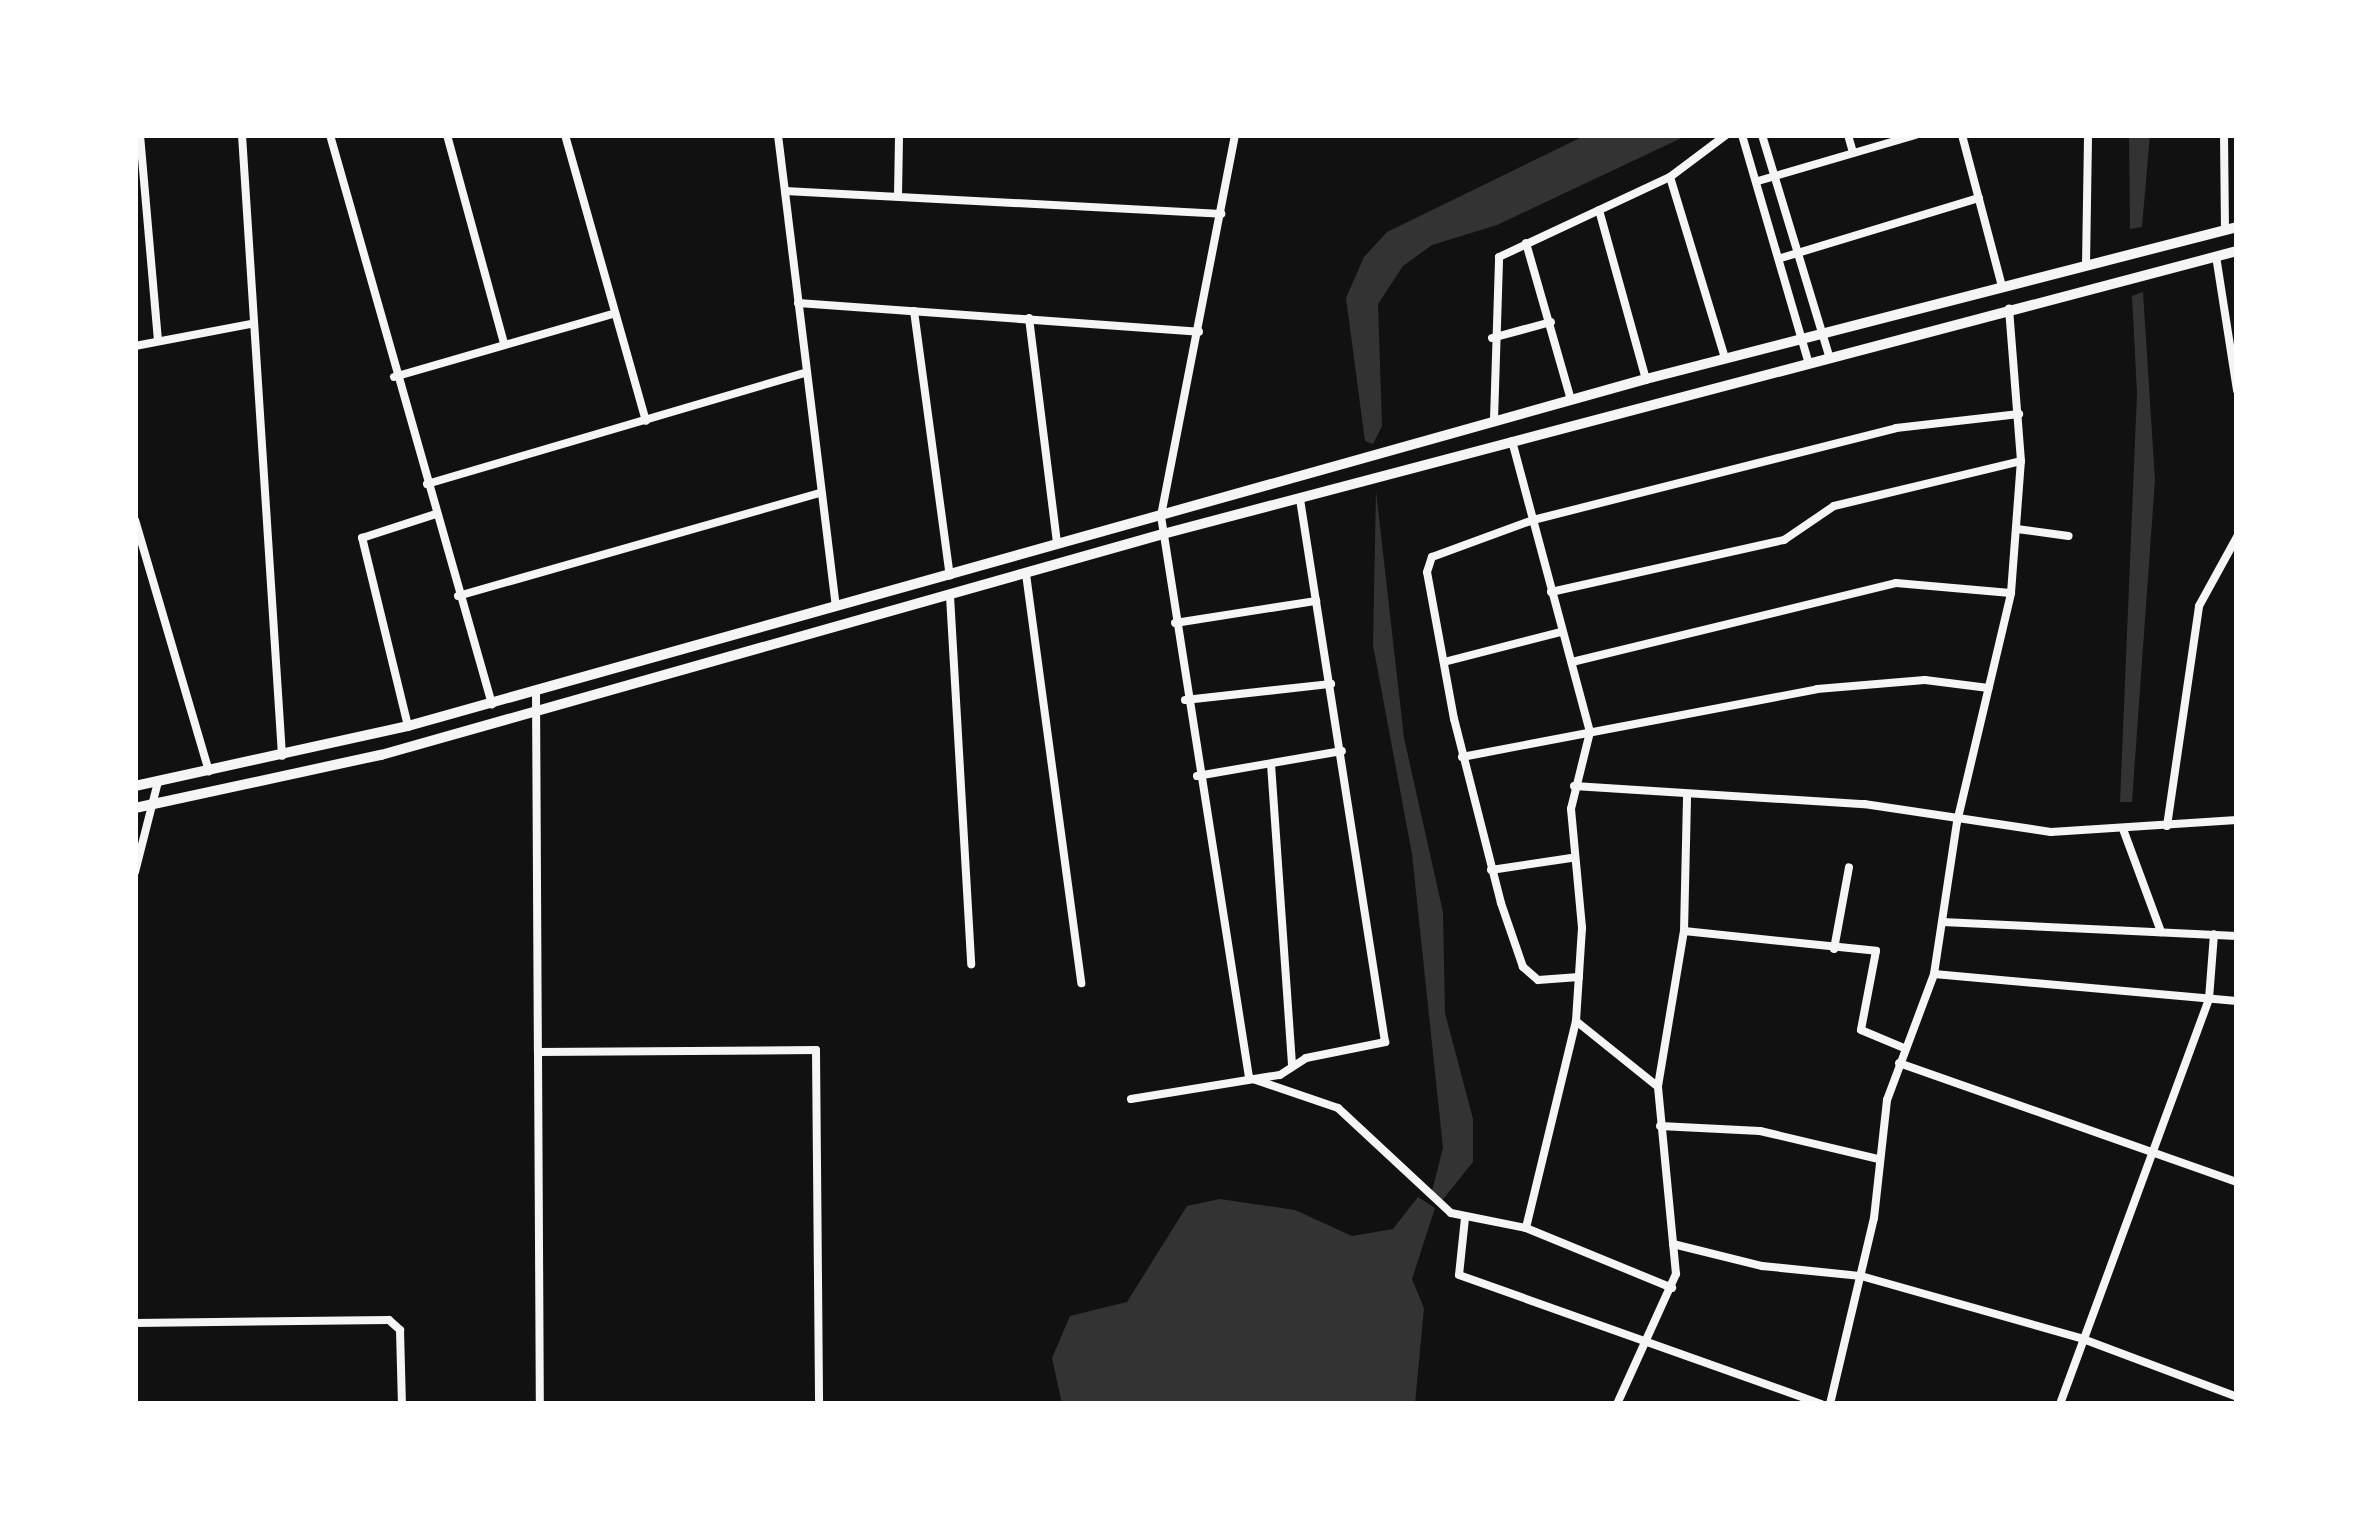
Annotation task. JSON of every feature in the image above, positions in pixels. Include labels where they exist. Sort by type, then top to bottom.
[{"type":"street","points":[[140,135],[158,340]]},
{"type":"street","points":[[242,135],[250,324],[282,758]]},
{"type":"street","points":[[331,135],[394,377],[492,704]]},
{"type":"street","points":[[447,135],[504,344]]},
{"type":"street","points":[[565,135],[646,421]]},
{"type":"street","points":[[778,135],[803,373],[836,606]]},
{"type":"street","points":[[898,195],[899,135]]},
{"type":"street","points":[[1234,135],[1161,516],[1197,776],[1249,1077],[1259,1087],[1338,1108],[1436,1201],[1465,1218],[1526,1228],[1672,1288]]},
{"type":"street","points":[[1494,420],[1496,263],[1526,243],[1670,177],[1726,135]]},
{"type":"street","points":[[1742,135],[1808,360]]},
{"type":"street","points":[[1762,135],[1829,355]]},
{"type":"street","points":[[1848,135],[1853,152]]},
{"type":"street","points":[[1758,181],[1915,135]]},
{"type":"street","points":[[1962,135],[2002,286]]},
{"type":"street","points":[[2086,265],[2088,135]]},
{"type":"street","points":[[135,786],[282,758],[492,704],[1494,420],[2231,228],[2224,135]]},
{"type":"street","points":[[1670,177],[1725,358]]},
{"type":"street","points":[[785,191],[1221,214]]},
{"type":"street","points":[[1781,258],[1979,198]]},
{"type":"street","points":[[1599,210],[1646,379]]},
{"type":"street","points":[[1526,243],[1571,400]]},
{"type":"street","points":[[135,808],[286,779],[536,713],[1163,534],[1808,360],[2237,251]]},
{"type":"street","points":[[2216,256],[2237,390]]},
{"type":"street","points":[[798,303],[1199,332]]},
{"type":"street","points":[[1465,1218],[1459,1275],[1826,1404],[1861,1276],[1898,1063],[1934,974],[1957,822],[2011,593],[2021,461],[2009,308]]},
{"type":"street","points":[[914,311],[950,576]]},
{"type":"street","points":[[394,377],[612,314]]},
{"type":"street","points":[[1029,318],[1057,544]]},
{"type":"street","points":[[1492,338],[1551,322]]},
{"type":"street","points":[[135,346],[250,324]]},
{"type":"street","points":[[427,484],[803,373]]},
{"type":"street","points":[[1579,977],[1538,980],[1523,967],[1491,870],[1462,757],[1427,567],[1432,556],[1533,520],[1896,428],[2019,415]]},
{"type":"street","points":[[1511,440],[1590,732],[1574,786],[1571,858],[1582,928],[1576,1021],[1526,1228]]},
{"type":"street","points":[[1551,592],[1784,540],[1820,511],[2021,461]]},
{"type":"street","points":[[458,596],[820,493]]},
{"type":"street","points":[[1131,1099],[1280,1075],[1292,1065],[1384,1044],[1300,499]]},
{"type":"street","points":[[408,726],[362,538],[436,514]]},
{"type":"street","points":[[135,520],[209,771]]},
{"type":"street","points":[[2017,529],[2068,536]]},
{"type":"street","points":[[2167,826],[2199,606],[2237,537]]},
{"type":"street","points":[[1026,574],[1081,983]]},
{"type":"street","points":[[1572,662],[1879,586],[2011,593]]},
{"type":"street","points":[[950,596],[971,964]]},
{"type":"street","points":[[1175,623],[1316,601]]},
{"type":"street","points":[[754,629],[759,647]]},
{"type":"street","points":[[1444,662],[1562,632]]},
{"type":"street","points":[[719,639],[724,658]]},
{"type":"street","points":[[1462,757],[1876,683],[1989,688]]},
{"type":"street","points":[[1186,700],[1331,684]]},
{"type":"street","points":[[536,691],[540,1404]]},
{"type":"street","points":[[1197,776],[1342,751]]},
{"type":"street","points":[[1271,764],[1292,1065]]},
{"type":"street","points":[[135,872],[158,782]]},
{"type":"street","points":[[1574,786],[1864,804],[1957,822],[2123,829],[2237,820]]},
{"type":"street","points":[[1617,1404],[1672,1288],[1673,1244],[1658,1085],[1684,931],[1687,794]]},
{"type":"street","points":[[2123,829],[2162,932]]},
{"type":"street","points":[[1491,870],[1571,858]]},
{"type":"street","points":[[1834,949],[1850,867]]},
{"type":"street","points":[[1942,922],[2237,936]]},
{"type":"street","points":[[1684,931],[1876,951],[1862,1030],[1904,1048]]},
{"type":"street","points":[[2060,1404],[2209,1000],[2214,934]]},
{"type":"street","points":[[1934,974],[2237,1001]]},
{"type":"street","points":[[1576,1021],[1658,1085]]},
{"type":"street","points":[[538,1052],[816,1050],[819,1404]]},
{"type":"street","points":[[1898,1063],[2237,1183]]},
{"type":"street","points":[[1660,1126],[1743,1128],[1878,1159]]},
{"type":"street","points":[[1673,1244],[1762,1266],[1861,1276],[2083,1340],[2237,1397]]},
{"type":"street","points":[[135,1323],[389,1320],[400,1330],[402,1404]]},
{"type":"shaded area","points":[[1586,135],[1688,135],[1497,225],[1432,245],[1403,266],[1378,304],[1382,426],[1373,444],[1365,441],[1346,298],[1364,257],[1387,232]]},
{"type":"shaded area","points":[[2129,135],[2150,135],[2142,227],[2130,229]]},
{"type":"shaded area","points":[[2143,292],[2155,480],[2132,802],[2120,802],[2137,393],[2132,296]]},
{"type":"shaded area","points":[[1376,491],[1404,738],[1443,912],[1445,1013],[1473,1119],[1473,1162],[1440,1203],[1431,1195],[1443,1148],[1412,854],[1373,645]]},
{"type":"shaded area","points":[[1418,1197],[1435,1208],[1412,1279],[1424,1308],[1415,1404],[1062,1404],[1052,1358],[1070,1316],[1127,1302],[1187,1206],[1220,1199],[1295,1210],[1352,1236],[1393,1229]]}]
